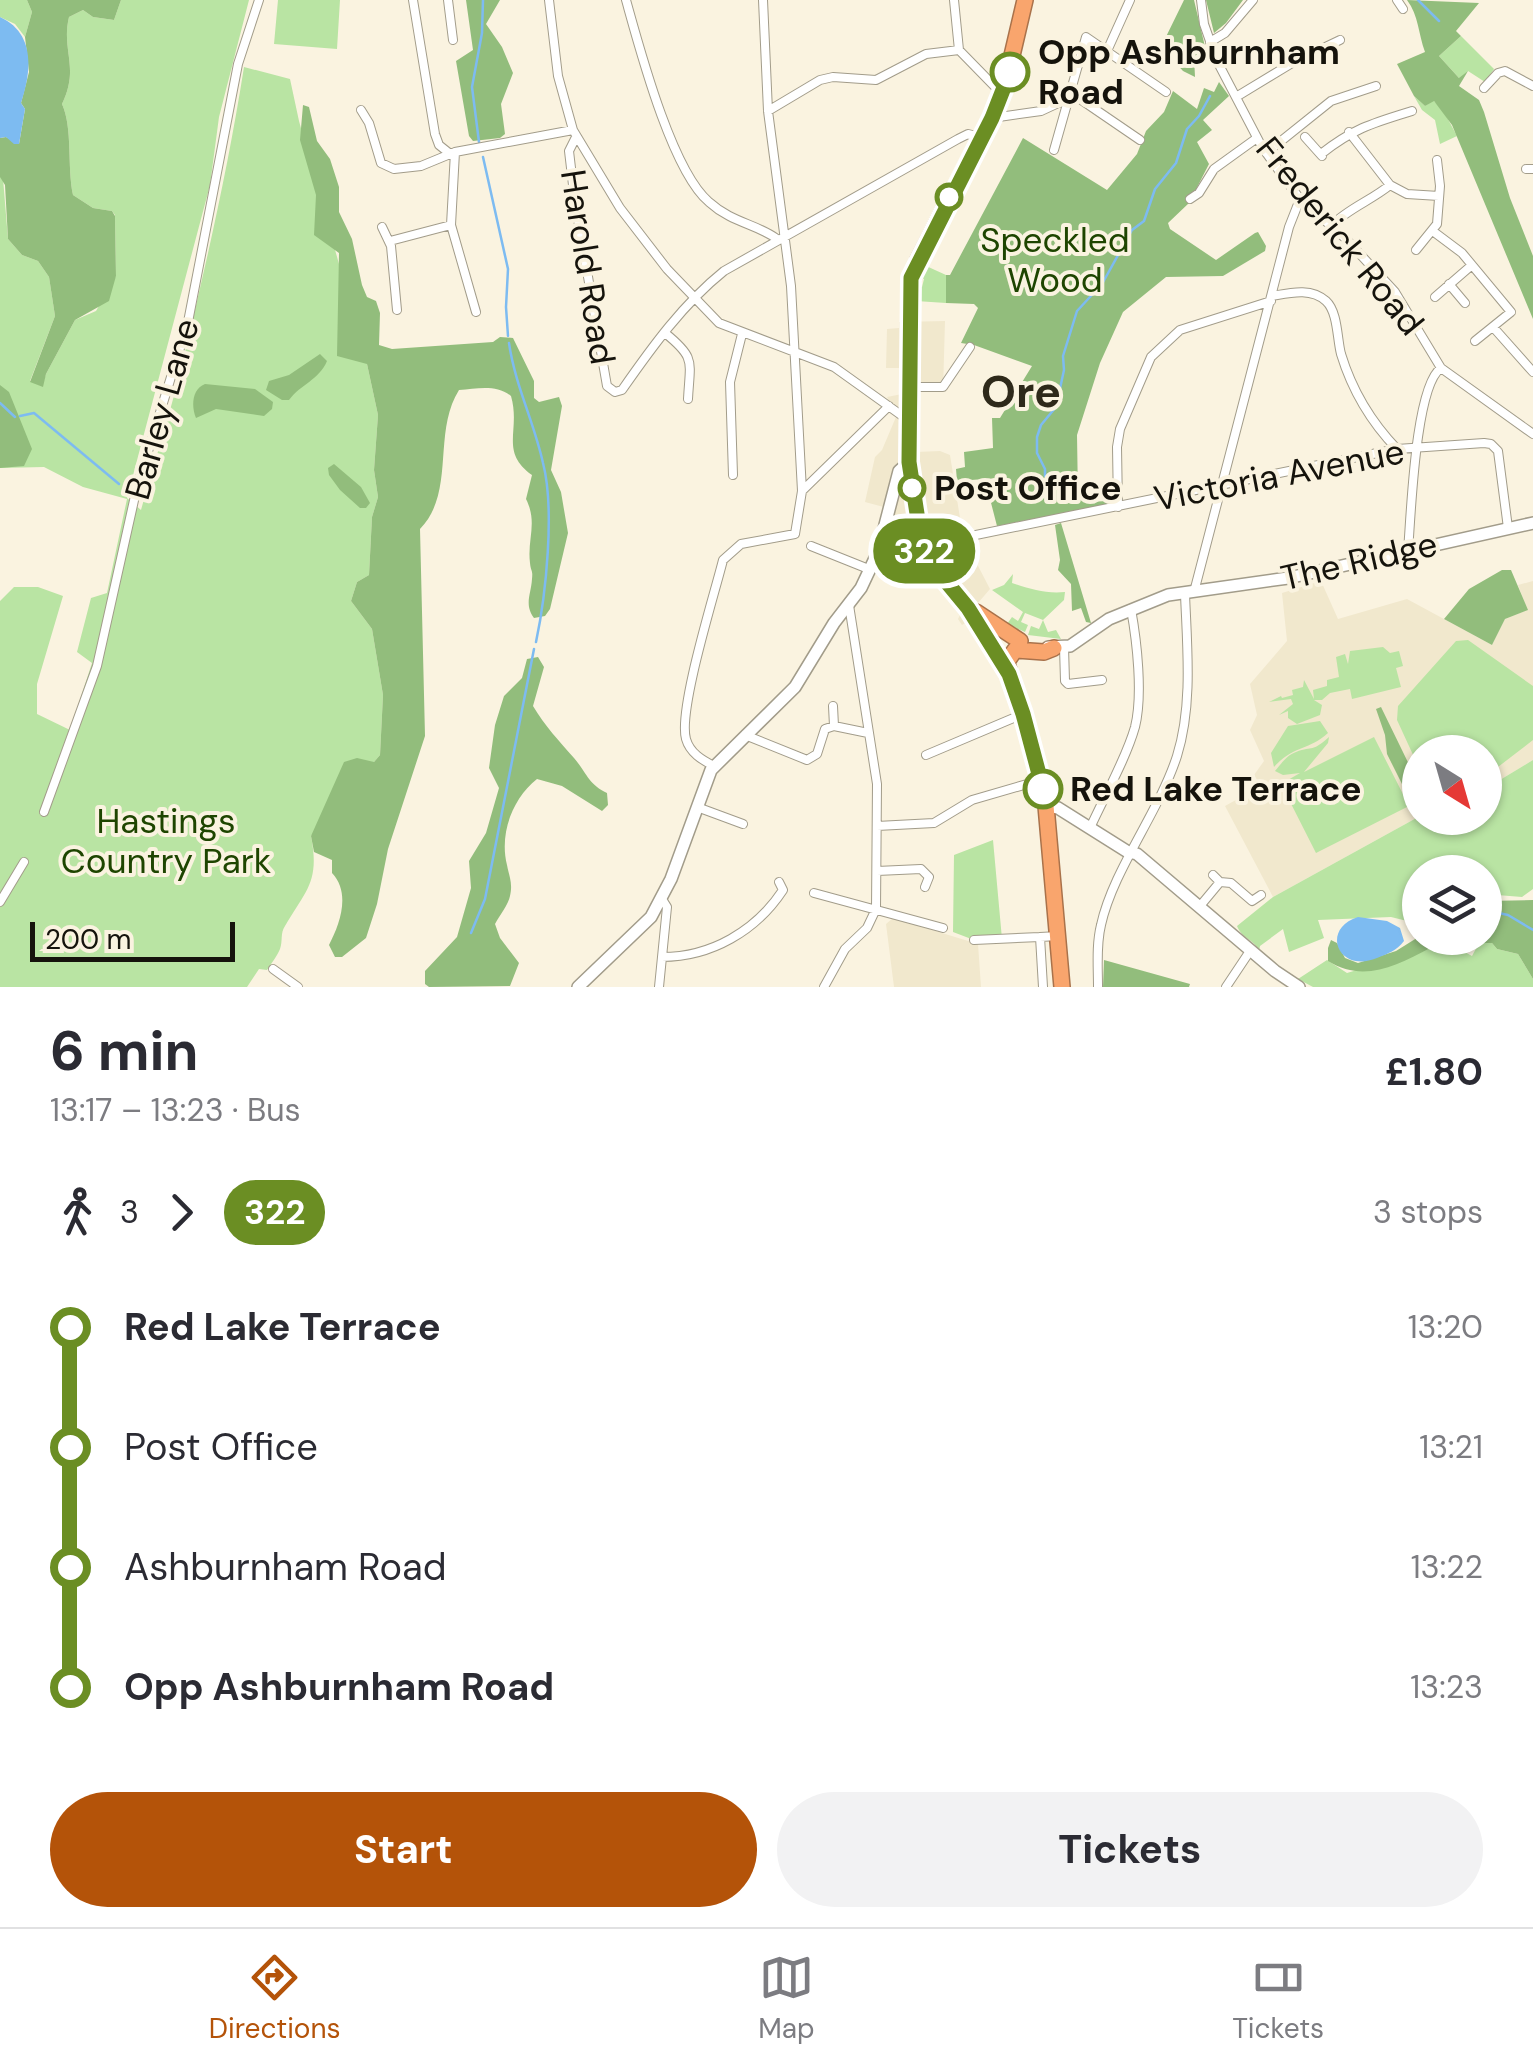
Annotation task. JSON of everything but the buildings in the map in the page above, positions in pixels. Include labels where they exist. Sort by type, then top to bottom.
[{"type":"highway","points":[[1026,0],[1002,94],[911,278],[909,462],[922,546],[930,562],[972,610],[992,640],[1008,669],[1023,714],[1046,806],[1062,987]]},
{"type":"highway","points":[[972,610],[1020,641]]},
{"type":"highway","points":[[1008,669],[1014,650],[1044,652],[1059,648]]},
{"type":"street","name":"Barley Lane","points":[[44,812],[98,666],[137,487],[188,322],[238,64],[258,0]]},
{"type":"street","points":[[413,0],[435,134],[444,151],[452,153]]},
{"type":"street","points":[[448,0],[453,40]]},
{"type":"street","name":"Harold Road","points":[[549,0],[558,76],[575,134],[569,151],[575,202],[610,390],[622,390],[664,332],[724,271],[968,134],[982,137]]},
{"type":"street","points":[[626,0],[684,172],[704,199],[726,215],[781,237]]},
{"type":"street","points":[[714,766],[688,745],[686,715],[723,560],[740,544],[795,534],[802,491],[794,349],[768,112],[763,0]]},
{"type":"street","points":[[954,0],[959,50],[1002,94]]},
{"type":"street","points":[[1107,51],[1130,0]]},
{"type":"street","name":"Frederick Road","points":[[1201,0],[1210,42],[1236,97],[1266,153],[1300,198],[1395,292],[1441,368],[1533,434]]},
{"type":"street","points":[[1210,42],[1225,33],[1253,0]]},
{"type":"street","points":[[1397,0],[1403,10]]},
{"type":"street","points":[[1054,150],[1086,37],[1166,92]]},
{"type":"street","points":[[1236,97],[1340,40]]},
{"type":"street","points":[[768,112],[801,88],[820,80],[876,80],[926,54],[959,50]]},
{"type":"street","points":[[1484,88],[1498,73],[1505,72],[1533,86]]},
{"type":"street","points":[[1266,153],[1331,101],[1376,86]]},
{"type":"street","points":[[992,118],[1042,111],[1069,98],[1080,99],[1140,140]]},
{"type":"street","points":[[361,110],[381,163],[394,169],[422,166],[452,153],[575,134],[620,208],[694,299],[719,322],[834,367],[910,421]]},
{"type":"street","points":[[1306,137],[1322,156],[1350,132],[1389,123],[1412,111]]},
{"type":"street","points":[[1350,132],[1390,185],[1407,194],[1440,196]]},
{"type":"street","points":[[1190,199],[1199,193],[1214,169],[1257,138]]},
{"type":"street","points":[[452,153],[451,225],[476,312]]},
{"type":"street","points":[[1416,250],[1434,232],[1440,196],[1437,160]]},
{"type":"street","points":[[1331,226],[1340,216],[1372,200],[1390,185]]},
{"type":"street","points":[[1098,987],[1100,928],[1176,759],[1182,736],[1189,593],[1300,198]]},
{"type":"street","points":[[390,241],[451,225]]},
{"type":"street","points":[[382,226],[390,241],[398,310]]},
{"type":"street","points":[[1434,232],[1454,246],[1501,300],[1515,309],[1475,341]]},
{"type":"street","points":[[1435,297],[1472,266]]},
{"type":"street","points":[[1449,284],[1465,303]]},
{"type":"street","points":[[1118,508],[1120,429],[1151,357],[1180,330],[1298,292],[1316,295],[1331,308],[1342,355],[1361,401],[1369,417],[1397,449]]},
{"type":"street","points":[[1493,327],[1533,372]]},
{"type":"street","points":[[664,332],[685,349],[692,362],[684,386],[688,399]]},
{"type":"street","points":[[733,476],[730,382],[742,334]]},
{"type":"street","points":[[909,388],[943,387],[970,346]]},
{"type":"street","points":[[1408,550],[1417,447],[1429,386],[1441,368]]},
{"type":"street","points":[[802,491],[889,406]]},
{"type":"street","name":"Victoria Avenue","points":[[922,546],[1397,449],[1484,443],[1496,446],[1508,528]]},
{"type":"street","points":[[578,987],[640,930],[662,899],[714,766],[795,687],[849,605],[871,570],[897,476],[901,466],[909,462]]},
{"type":"street","name":"The Ridge","points":[[1059,648],[1168,595],[1288,578],[1533,523]]},
{"type":"street","points":[[810,546],[871,570]]},
{"type":"street","points":[[824,987],[845,949],[867,928],[876,909],[877,784],[849,605]]},
{"type":"street","points":[[1090,828],[1134,728],[1138,704],[1136,635],[1131,610]]},
{"type":"street","points":[[992,640],[1007,637],[1059,648],[1068,684],[1102,680]]},
{"type":"street","points":[[834,706],[834,726]]},
{"type":"street","points":[[926,755],[1023,714]]},
{"type":"street","points":[[744,734],[807,760],[817,754],[825,728],[834,726],[868,733]]},
{"type":"street","points":[[877,826],[934,823],[972,800],[1040,780]]},
{"type":"street","points":[[1046,806],[1058,808],[1152,865],[1299,987]]},
{"type":"street","points":[[696,808],[742,824]]},
{"type":"street","points":[[0,902],[24,862]]},
{"type":"street","points":[[877,872],[921,869],[929,875],[926,887]]},
{"type":"street","points":[[1200,906],[1217,878],[1231,883],[1252,901],[1261,895]]},
{"type":"street","points":[[662,957],[699,954],[719,945],[764,916],[781,886],[794,886]]},
{"type":"street","points":[[814,893],[943,928]]},
{"type":"street","points":[[659,987],[668,907],[662,899]]},
{"type":"street","points":[[1040,936],[1044,987]]},
{"type":"street","points":[[974,940],[1058,936]]},
{"type":"street","points":[[1226,987],[1250,950]]},
{"type":"street","points":[[274,969],[298,987]]},
{"type":"shaded area","points":[[945,321],[943,391],[915,392],[916,452],[940,451],[950,455],[963,537],[990,589],[978,603],[972,619],[962,625],[958,619],[961,613],[929,571],[911,533],[892,538],[895,510],[865,502],[875,457],[896,417],[887,397],[902,394],[902,368],[886,368],[887,329],[899,328],[899,322]]},
{"type":"shaded area","points":[[1321,581],[1338,619],[1407,599],[1492,645],[1505,619],[1527,610],[1518,585],[1533,581],[1533,760],[1502,779],[1502,735],[1402,735],[1402,826],[1273,897],[1225,806],[1261,786],[1254,775],[1264,761],[1250,730],[1257,715],[1250,684],[1287,641],[1282,593]]},
{"type":"shaded area","points":[[893,918],[978,944],[981,987],[894,987],[886,924]]},
{"type":"green space","points":[[0,0],[27,0],[32,12],[25,37],[15,24],[0,17]]},
{"type":"green space","points":[[27,0],[121,0],[114,20],[93,17],[83,10],[69,17],[70,80],[62,104],[68,125],[73,195],[93,208],[112,211],[115,216],[116,276],[109,301],[75,320],[43,387],[30,382],[55,316],[49,277],[38,261],[22,255],[8,239],[5,185],[0,177],[0,138],[19,144],[25,109],[21,103],[29,72],[25,37],[32,12]]},
{"type":"green space","name":"Hastings Country Park","points":[[121,0],[249,0],[219,117],[210,185],[127,498],[141,510],[176,387],[216,219],[244,67],[290,79],[378,415],[374,470],[378,497],[372,517],[369,575],[357,582],[351,601],[372,629],[383,695],[380,755],[311,836],[314,864],[309,885],[283,929],[276,957],[267,970],[259,969],[247,987],[0,987],[0,601],[14,587],[38,587],[63,596],[37,684],[37,714],[70,730],[92,663],[77,652],[91,598],[107,593],[127,499],[83,487],[44,467],[0,468],[0,142],[8,239],[22,255],[38,261],[49,277],[55,316],[30,381],[42,386],[75,320],[96,311],[116,276],[115,215],[93,208],[73,195],[68,125],[62,104],[70,80],[69,17],[83,10],[93,17],[114,20]]},
{"type":"green space","points":[[278,0],[340,0],[337,49],[274,44]]},
{"type":"green space","points":[[466,0],[500,0],[486,24],[513,73],[501,104],[505,134],[500,138],[473,141],[469,136],[456,61],[473,50]]},
{"type":"green space","points":[[1184,0],[1194,0],[1206,51],[1194,56],[1195,77],[1183,71],[1161,47]]},
{"type":"green space","points":[[1206,0],[1243,0],[1214,33]]},
{"type":"green space","points":[[1407,0],[1479,3],[1456,31],[1461,36],[1439,56],[1459,78],[1468,71],[1459,86],[1479,100],[1484,112],[1510,198],[1533,256],[1533,319],[1452,125],[1434,101],[1425,106],[1414,96],[1397,64],[1425,52]]},
{"type":"green space","points":[[1461,36],[1494,69],[1485,82],[1468,71],[1460,79],[1439,56]]},
{"type":"green space","name":"Speckled Wood","points":[[1219,82],[1229,96],[1203,120],[1212,130],[1197,142],[1209,164],[1189,203],[1168,223],[1170,229],[1216,260],[1258,232],[1265,251],[1223,276],[1166,277],[1123,312],[1100,363],[1077,435],[1078,498],[1111,504],[997,526],[989,495],[1001,493],[999,478],[957,481],[956,469],[965,467],[964,452],[993,448],[992,418],[1000,418],[1032,366],[961,343],[978,308],[974,304],[946,303],[946,275],[950,275],[1023,138],[1107,190],[1137,154],[1146,131],[1164,112],[1173,91],[1197,109],[1204,88],[1214,92]]},
{"type":"green space","points":[[1414,96],[1425,106],[1433,100],[1457,136],[1440,144],[1435,120],[1422,110]]},
{"type":"green space","points":[[303,105],[309,107],[317,141],[330,159],[339,187],[339,212],[352,239],[362,285],[367,297],[376,301],[380,313],[379,345],[392,349],[513,338],[534,381],[534,398],[539,402],[559,397],[562,406],[551,470],[561,492],[568,533],[550,609],[545,616],[534,618],[529,604],[532,523],[526,499],[532,475],[513,449],[511,396],[493,389],[459,390],[447,425],[437,498],[420,529],[425,736],[388,849],[366,938],[342,957],[335,957],[329,945],[340,918],[341,890],[332,873],[332,860],[314,852],[311,836],[344,762],[357,758],[374,762],[380,755],[383,695],[372,629],[351,601],[357,582],[369,575],[372,517],[378,497],[374,470],[378,415],[367,364],[337,356],[339,253],[314,235],[316,195],[300,140]]},
{"type":"green space","points":[[924,265],[946,275],[946,303],[916,301],[924,279],[920,277]]},
{"type":"green space","points":[[320,354],[327,361],[324,367],[289,400],[266,390],[269,381],[289,375]]},
{"type":"green space","points":[[205,384],[255,389],[273,402],[272,409],[264,416],[216,409],[196,418],[194,398]]},
{"type":"green space","points":[[0,385],[9,392],[32,449],[24,466],[0,468]]},
{"type":"green space","points":[[334,464],[361,487],[370,503],[366,508],[360,508],[329,475],[328,468]]},
{"type":"green space","points":[[1061,523],[1091,623],[1086,622],[1081,608],[1072,611],[1071,584],[1058,570],[1055,525]]},
{"type":"green space","points":[[1502,570],[1511,570],[1528,610],[1505,619],[1492,645],[1444,619],[1469,589]]},
{"type":"green space","points":[[1013,574],[1012,583],[1045,592],[1065,592],[1064,600],[1043,620],[1025,613],[1021,622],[1028,625],[1025,632],[1007,624],[1012,617],[1018,621],[1023,612],[992,590],[1004,585]]},
{"type":"green space","points":[[1043,620],[1048,632],[1056,630],[1061,639],[1028,635],[1031,626],[1039,629]]},
{"type":"green space","points":[[1468,640],[1533,686],[1533,740],[1502,764],[1502,735],[1404,735],[1397,720],[1398,706],[1456,641]]},
{"type":"green space","points":[[1383,647],[1390,653],[1399,651],[1403,666],[1396,668],[1401,687],[1352,699],[1350,689],[1330,693],[1322,700],[1314,700],[1322,705],[1320,715],[1297,724],[1288,718],[1288,711],[1279,715],[1293,704],[1291,699],[1269,702],[1293,695],[1292,690],[1303,687],[1304,680],[1314,699],[1313,690],[1339,677],[1336,657],[1345,654],[1348,664],[1350,651]]},
{"type":"green space","points":[[538,657],[544,667],[533,706],[592,782],[607,793],[608,805],[602,811],[562,786],[537,779],[528,787],[515,806],[507,829],[505,853],[511,891],[495,924],[500,938],[519,963],[510,986],[429,987],[425,984],[425,971],[457,937],[471,888],[469,861],[486,833],[499,788],[489,768],[504,696],[522,678],[527,659]]},
{"type":"green space","points":[[1381,707],[1402,750],[1402,784],[1387,754],[1376,709]]},
{"type":"green space","points":[[1320,721],[1328,733],[1274,767],[1271,753],[1288,726]]},
{"type":"green space","points":[[1329,737],[1304,772],[1374,737],[1402,792],[1402,810],[1316,853],[1281,784],[1300,773],[1283,775],[1275,771],[1290,755],[1315,747]]},
{"type":"green space","points":[[1533,760],[1533,889],[1522,897],[1502,895],[1502,855],[1402,855],[1402,920],[1318,920],[1324,938],[1289,952],[1283,929],[1260,946],[1259,951],[1239,930],[1237,926],[1273,897],[1402,826],[1402,835],[1502,835],[1502,779]]},
{"type":"green space","points":[[993,840],[1002,939],[974,940],[953,932],[954,855]]},
{"type":"green space","points":[[1533,900],[1533,979],[1518,954],[1502,950],[1502,901]]},
{"type":"green space","points":[[1331,940],[1345,958],[1358,963],[1402,947],[1402,955],[1417,955],[1367,971],[1354,971],[1328,961]]},
{"type":"green space","points":[[1502,950],[1518,954],[1533,979],[1533,987],[1313,987],[1298,979],[1327,960],[1347,973],[1407,955],[1502,955]]},
{"type":"green space","points":[[1104,960],[1190,984],[1103,987]]},
{"type":"water","points":[[0,17],[20,33],[28,54],[19,144],[0,138]]},
{"type":"water","points":[[1358,917],[1387,921],[1400,928],[1402,943],[1377,958],[1352,960],[1339,948],[1337,939],[1346,923]]},
{"type":"waterway","points":[[479,142],[472,87],[482,33],[483,0]]},
{"type":"waterway","points":[[1418,0],[1439,21]]},
{"type":"waterway","points":[[1045,476],[1037,453],[1037,437],[1041,425],[1056,407],[1063,356],[1077,311],[1102,284],[1132,230],[1144,221],[1155,189],[1176,163],[1187,129],[1210,96]]},
{"type":"waterway","points":[[483,157],[508,269],[508,336]]},
{"type":"waterway","points":[[509,343],[547,482],[548,552],[536,642]]},
{"type":"waterway","points":[[0,403],[15,417]]},
{"type":"waterway","points":[[20,416],[34,413],[119,484]]},
{"type":"waterway","points":[[471,933],[485,899],[534,649]]},
{"type":"waterway","points":[[1502,914],[1533,930]]},
{"type":"bus line","name":"322","points":[[1010,72],[992,118],[911,278],[909,462],[922,546],[930,562],[968,608],[1009,674],[1043,789]]},
{"type":"place","name":"Opp Ashburnham Road","points":[[1010,72]]},
{"type":"place","name":"Post Office","points":[[912,488]]},
{"type":"place","name":"Red Lake Terrace","points":[[1043,789]]},
{"type":"district","name":"Ore","points":[[1021,391]]}]
